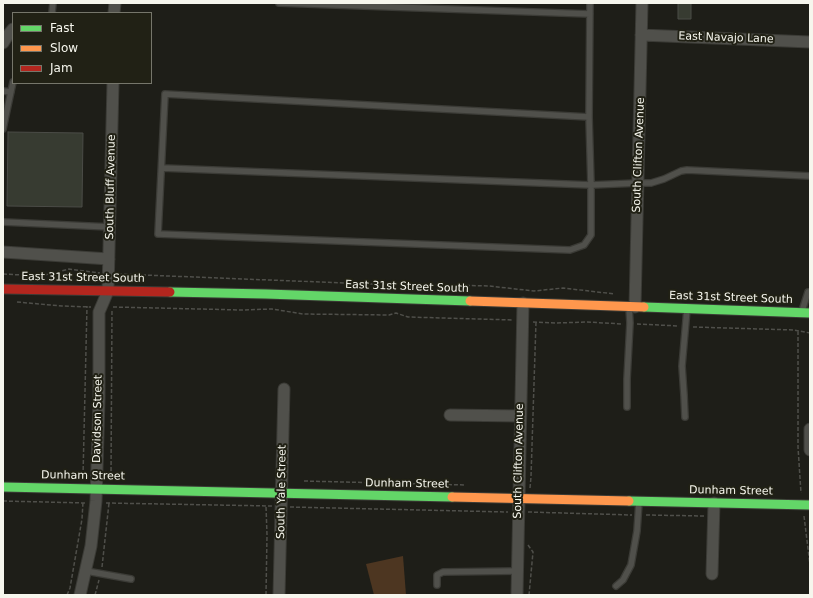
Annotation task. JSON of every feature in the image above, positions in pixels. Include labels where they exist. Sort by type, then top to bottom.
[{"type":"street","name":"South Clifton Avenue","points":[[632,307],[638,183],[642,3]]},
{"type":"street","points":[[3,43],[12,30]]},
{"type":"street","name":"East Navajo Lane","points":[[641,35],[810,42]]},
{"type":"street","name":"South Bluff Avenue","points":[[108,291],[113,84]]},
{"type":"street","points":[[3,252],[109,259]]},
{"type":"street","name":"East 31st Street South","points":[[3,289],[274,294],[806,312]]},
{"type":"street","name":"Davidson Street","points":[[80,595],[91,546],[96,489],[99,312],[108,291]]},
{"type":"street","name":"South Clifton Avenue","points":[[517,595],[518,512],[524,499],[520,416],[523,303]]},
{"type":"street","name":"South Yale Street","points":[[279,595],[284,389]]},
{"type":"street","points":[[450,415],[520,416]]},
{"type":"street","points":[[810,429],[810,450]]},
{"type":"street","name":"Dunham Street","points":[[3,487],[810,505]]},
{"type":"street","points":[[712,574],[714,503]]},
{"type":"lane","points":[[279,3],[590,14]]},
{"type":"lane","points":[[589,117],[165,94],[158,234],[570,250],[584,245],[591,235],[589,117],[590,3]]},
{"type":"lane","points":[[3,129],[13,84]]},
{"type":"lane","points":[[3,91],[11,92]]},
{"type":"lane","points":[[162,168],[591,185],[651,183],[664,179],[675,173],[687,170],[810,176]]},
{"type":"lane","points":[[3,222],[110,227]]},
{"type":"lane","points":[[806,312],[808,292],[810,292]]},
{"type":"lane","points":[[627,407],[627,379],[632,307]]},
{"type":"lane","points":[[685,416],[682,366],[687,309]]},
{"type":"lane","points":[[616,586],[623,580],[631,565],[637,531],[640,501]]},
{"type":"lane","points":[[86,570],[131,579]]},
{"type":"lane","points":[[436,585],[437,575],[442,572],[518,571]]},
{"type":"path","points":[[3,274],[41,276],[69,269],[109,274],[370,284],[489,286],[534,291],[563,288],[616,294]]},
{"type":"path","points":[[18,302],[62,306],[102,307]]},
{"type":"path","points":[[67,595],[70,588],[82,519],[87,306]]},
{"type":"path","points":[[110,489],[112,307],[242,310],[272,309],[303,314],[389,315],[396,313],[408,317],[794,330],[810,333]]},
{"type":"path","points":[[524,499],[531,477],[536,322]]},
{"type":"path","points":[[3,501],[713,516]]},
{"type":"path","points":[[95,595],[102,567],[109,503]]},
{"type":"path","points":[[266,506],[266,595]]},
{"type":"path","points":[[804,516],[810,516]]},
{"type":"path","points":[[527,543],[532,552],[529,595]]},
{"type":"shaded area","points":[[403,556],[406,595],[374,595],[366,564]]},
{"type":"building","points":[[678,3],[691,3],[691,19],[678,19]]},
{"type":"building","points":[[8,132],[83,133],[82,207],[7,206]]},
{"type":"traffic: fast","points":[[170,292],[470,301]]},
{"type":"traffic: fast","points":[[644,307],[810,313]]},
{"type":"traffic: fast","points":[[3,487],[452,497]]},
{"type":"traffic: fast","points":[[629,501],[810,505]]},
{"type":"traffic: slow","points":[[470,301],[644,307]]},
{"type":"traffic: slow","points":[[452,497],[629,501]]},
{"type":"traffic: jam","points":[[3,289],[170,292]]}]
